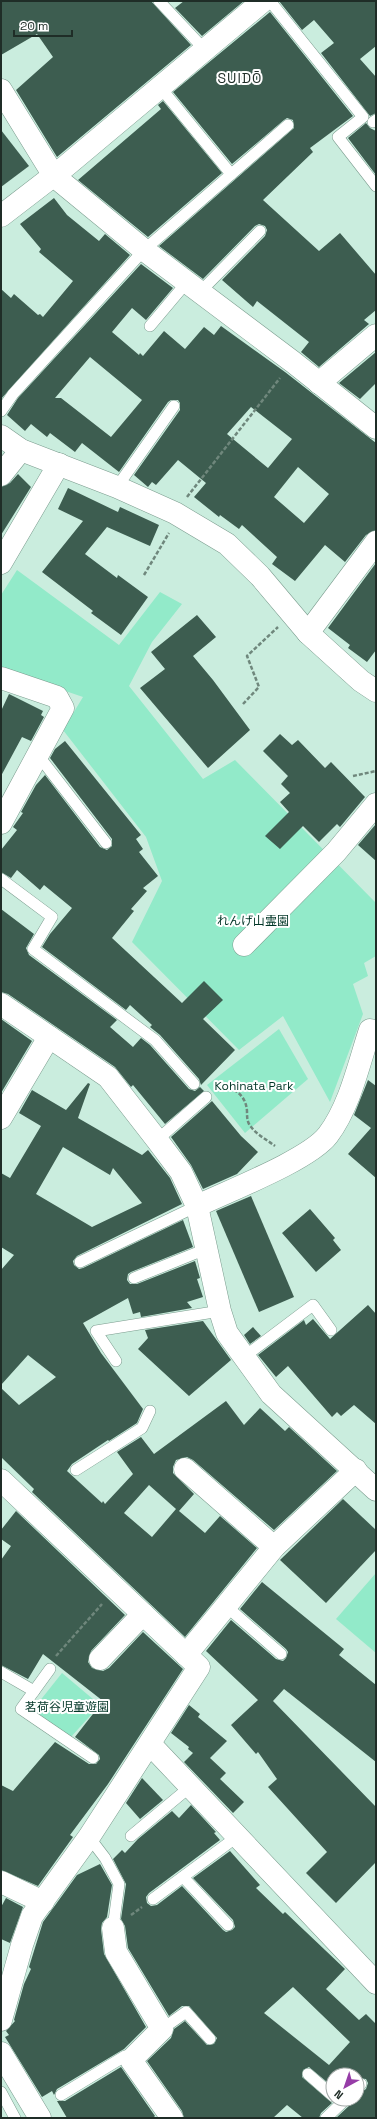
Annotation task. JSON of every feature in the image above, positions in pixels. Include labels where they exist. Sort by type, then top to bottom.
[{"type":"street","points":[[1,216],[54,176],[263,1]]},
{"type":"street","points":[[1,90],[54,176],[144,250],[293,362],[376,428]]},
{"type":"street","points":[[319,383],[376,335]]},
{"type":"street","points":[[1,436],[21,450],[117,487],[173,521],[227,544],[260,576],[308,633],[361,681],[376,691]]},
{"type":"street","points":[[1,475],[21,450]]},
{"type":"street","points":[[1,563],[59,464]]},
{"type":"street","points":[[308,633],[376,542]]},
{"type":"street","points":[[1,678],[57,697],[63,708],[1,823]]},
{"type":"street","points":[[244,945],[336,852],[376,804]]},
{"type":"street","points":[[1,1004],[108,1077],[157,1140],[181,1172],[197,1206],[220,1311],[227,1333],[271,1394],[369,1478],[274,1547],[186,1655]]},
{"type":"street","points":[[197,1206],[306,1153],[328,1135],[347,1099],[370,1030],[376,1032]]},
{"type":"street","points":[[1,1118],[49,1037]]},
{"type":"street","points":[[185,1469],[274,1547]]},
{"type":"street","points":[[1,1480],[199,1667],[89,1838],[32,1916],[24,1938],[1,2020]]},
{"type":"street","points":[[100,1659],[143,1614]]},
{"type":"street","points":[[150,1744],[376,1983]]},
{"type":"street","points":[[1,1882],[43,1902]]},
{"type":"street","points":[[113,1928],[116,1952],[162,2029],[131,2060],[172,2118]]},
{"type":"street","points":[[1,2053],[40,2118]]},
{"type":"lane","points":[[159,1],[205,50]]},
{"type":"lane","points":[[270,1],[363,117],[338,137],[376,186]]},
{"type":"lane","points":[[160,87],[231,174]]},
{"type":"lane","points":[[1,411],[13,394],[144,250],[288,125]]},
{"type":"lane","points":[[150,326],[260,230]]},
{"type":"lane","points":[[117,487],[174,406]]},
{"type":"lane","points":[[38,754],[106,843]]},
{"type":"lane","points":[[1,878],[52,917],[33,949],[155,1040],[194,1084]]},
{"type":"lane","points":[[157,1140],[206,1097]]},
{"type":"lane","points":[[80,1262],[197,1206]]},
{"type":"lane","points":[[134,1278],[206,1249]]},
{"type":"lane","points":[[244,1357],[313,1305],[331,1330]]},
{"type":"lane","points":[[116,1361],[96,1331],[220,1311]]},
{"type":"lane","points":[[76,1470],[142,1428],[150,1411]]},
{"type":"lane","points":[[226,1606],[281,1654]]},
{"type":"lane","points":[[50,1669],[21,1708],[94,1758]]},
{"type":"lane","points":[[1,1672],[34,1691]]},
{"type":"lane","points":[[131,1836],[191,1786]]},
{"type":"lane","points":[[153,1898],[238,1836]]},
{"type":"lane","points":[[89,1838],[105,1858],[119,1884],[113,1928]]},
{"type":"lane","points":[[183,1876],[228,1925]]},
{"type":"lane","points":[[162,2029],[186,2012],[210,2039]]},
{"type":"lane","points":[[61,2095],[125,2056],[131,2060]]},
{"type":"lane","points":[[308,2074],[325,2088]]},
{"type":"lane","points":[[1,2092],[15,2118]]},
{"type":"lane","points":[[326,2118],[334,2107]]},
{"type":"path","points":[[144,575],[173,521],[293,362]]},
{"type":"path","points":[[243,704],[259,686],[247,656],[283,622]]},
{"type":"path","points":[[353,776],[376,771]]},
{"type":"path","points":[[206,1097],[220,1086],[228,1086],[238,1091],[244,1100],[248,1122],[260,1137],[275,1146],[287,1163]]},
{"type":"path","points":[[50,1669],[48,1664],[116,1589]]},
{"type":"path","points":[[113,1928],[153,1898]]},
{"type":"green space","name":"れんげ山霊園","points":[[17,570],[119,645],[160,592],[182,604],[152,642],[129,686],[203,779],[235,760],[376,903],[376,956],[364,963],[368,976],[353,984],[363,1014],[330,1102],[283,1016],[239,1050],[132,942],[162,881],[146,837],[63,730],[83,697],[1,669],[1,595]]},
{"type":"green space","name":"Kohinata Park","points":[[279,1029],[308,1079],[245,1133],[207,1085]]},
{"type":"green space","points":[[376,1573],[376,1653],[336,1619]]},
{"type":"green space","name":"茗荷谷児童遊園","points":[[62,1673],[100,1705],[70,1738],[31,1712]]},
{"type":"building","points":[[1,1],[151,1],[191,45],[57,157],[16,90],[53,57],[37,34],[1,55]]},
{"type":"building","points":[[184,1],[244,1],[202,36],[175,8]]},
{"type":"building","points":[[279,1],[376,1],[376,46],[360,59],[376,77],[376,113],[370,116],[321,53],[334,43],[314,20],[302,30]]},
{"type":"building","points":[[270,12],[353,116],[310,148],[313,152],[263,200],[319,251],[340,233],[376,275],[376,310],[364,320],[369,324],[319,367],[301,352],[309,342],[257,301],[253,307],[222,280],[265,236],[267,230],[265,226],[259,224],[255,226],[203,279],[159,246],[294,128],[293,120],[287,118],[232,164],[173,92]]},
{"type":"building","points":[[163,101],[222,173],[148,237],[78,180],[161,109],[158,105]]},
{"type":"building","points":[[366,123],[370,128],[376,131],[376,175],[348,138]]},
{"type":"building","points":[[1,130],[29,166],[1,187]]},
{"type":"building","points":[[54,198],[67,215],[99,241],[105,234],[130,255],[1,399],[1,289],[11,298],[14,294],[38,315],[40,314],[43,317],[73,281],[39,252],[41,249],[20,224]]},
{"type":"building","points":[[141,264],[173,288],[146,320],[132,308],[112,332],[139,355],[140,353],[143,356],[164,331],[185,349],[204,327],[214,335],[221,326],[285,372],[376,443],[376,530],[366,535],[345,562],[325,545],[295,581],[272,564],[277,557],[242,525],[239,529],[220,515],[219,517],[194,497],[206,483],[178,460],[156,485],[152,482],[148,487],[134,475],[180,410],[180,403],[178,400],[171,400],[168,402],[119,472],[82,443],[75,452],[50,433],[47,437],[31,424],[25,431],[7,415],[18,398]],"holes":[[[90,357],[142,400],[111,437],[61,398],[55,398]],[[251,407],[292,439],[268,468],[227,434]],[[298,467],[329,494],[304,523],[274,497]]]},
{"type":"building","points":[[376,352],[376,383],[360,399],[339,383]]},
{"type":"building","points":[[18,474],[31,487],[1,535],[1,487],[10,483]]},
{"type":"building","points":[[68,488],[118,512],[120,507],[159,525],[150,546],[107,527],[85,554],[117,578],[118,575],[148,597],[121,635],[91,613],[93,611],[42,572],[83,521],[58,509]]},
{"type":"building","points":[[376,563],[376,650],[367,662],[348,648],[350,645],[328,628]]},
{"type":"building","points":[[197,615],[216,637],[193,656],[250,730],[208,768],[140,688],[165,669],[151,652]]},
{"type":"building","points":[[9,694],[43,711],[41,715],[44,717],[31,741],[22,737],[1,776],[1,711]]},
{"type":"building","points":[[280,734],[292,745],[298,740],[325,768],[331,762],[365,797],[340,827],[337,824],[319,842],[303,826],[280,849],[265,836],[289,812],[280,802],[290,793],[281,784],[288,776],[263,751]]},
{"type":"building","points":[[65,741],[141,835],[136,839],[143,849],[139,852],[158,876],[143,888],[147,891],[131,909],[134,911],[112,938],[182,1003],[204,981],[223,1000],[203,1019],[235,1050],[201,1085],[199,1079],[160,1035],[150,1027],[152,1025],[130,1005],[126,1010],[42,947],[50,934],[72,908],[44,885],[40,890],[17,870],[11,878],[1,872],[1,850],[17,830],[13,827],[23,813],[21,812],[36,785],[45,775],[100,847],[107,850],[112,846],[112,839],[50,758],[55,749]]},
{"type":"building","points":[[376,824],[376,861],[358,845]]},
{"type":"building","points":[[1,909],[34,934],[26,948],[29,955],[117,1020],[110,1027],[133,1047],[141,1038],[150,1045],[189,1089],[195,1091],[200,1087],[204,1091],[165,1124],[133,1085],[131,1087],[115,1067],[8,994],[1,992]]},
{"type":"building","points":[[1,1019],[32,1041],[1,1093]]},
{"type":"building","points":[[368,1080],[376,1086],[376,1178],[348,1154],[371,1128],[354,1115]]},
{"type":"building","points":[[88,1083],[90,1084],[78,1118],[142,1155],[148,1150],[170,1178],[182,1204],[77,1256],[73,1261],[74,1265],[79,1269],[83,1268],[183,1220],[193,1247],[131,1272],[128,1274],[127,1280],[130,1284],[137,1284],[195,1261],[200,1278],[197,1279],[203,1297],[187,1302],[192,1308],[141,1317],[140,1312],[133,1314],[128,1298],[83,1323],[101,1353],[143,1409],[137,1423],[72,1464],[67,1471],[102,1503],[103,1501],[105,1504],[133,1474],[117,1452],[141,1437],[154,1454],[226,1401],[244,1425],[260,1408],[285,1431],[289,1427],[337,1471],[274,1530],[193,1460],[187,1457],[176,1460],[173,1467],[173,1473],[194,1494],[179,1511],[205,1533],[220,1516],[257,1548],[185,1637],[32,1492],[34,1489],[1,1457],[1,1388],[19,1405],[56,1377],[28,1355],[1,1385],[1,1270],[14,1255],[1,1247],[1,1173],[10,1178],[41,1126],[19,1113],[32,1090],[66,1110]],"holes":[[[63,1147],[110,1175],[113,1168],[142,1203],[92,1227],[36,1194]],[[149,1485],[176,1509],[152,1537],[124,1513]]]},
{"type":"building","points":[[212,1101],[241,1136],[258,1152],[237,1174],[203,1189],[191,1165],[171,1137]]},
{"type":"building","points":[[251,1196],[294,1297],[259,1312],[216,1211]]},
{"type":"building","points":[[310,1209],[335,1238],[333,1240],[341,1250],[316,1272],[282,1233]]},
{"type":"building","points":[[368,1305],[376,1314],[376,1424],[354,1405],[341,1416],[337,1412],[332,1417],[288,1366],[276,1377],[258,1355],[304,1320],[306,1325],[313,1319],[330,1339]]},
{"type":"building","points":[[203,1321],[231,1360],[189,1396],[138,1349],[148,1338],[145,1330]]},
{"type":"building","points":[[253,1327],[261,1336],[250,1344],[244,1335]]},
{"type":"building","points":[[343,1499],[376,1530],[376,1550],[326,1603],[280,1560]]},
{"type":"building","points":[[16,1511],[125,1615],[91,1651],[88,1662],[92,1668],[103,1671],[109,1668],[143,1632],[183,1669],[108,1784],[70,1835],[73,1837],[38,1886],[1,1870],[1,1785],[13,1791],[55,1742],[89,1764],[96,1764],[100,1759],[99,1755],[75,1737],[103,1701],[43,1654],[28,1679],[1,1665],[1,1560],[11,1546],[1,1539],[1,1530]]},
{"type":"building","points":[[262,1582],[344,1649],[339,1655],[376,1685],[376,1762],[284,1689],[273,1701],[376,1807],[376,1862],[336,1903],[306,1873],[327,1852],[268,1787],[277,1779],[258,1752],[256,1754],[231,1725],[258,1700],[206,1651],[231,1620],[276,1659],[283,1661],[286,1658],[288,1652],[286,1649],[240,1609]]},
{"type":"building","points":[[189,1705],[200,1714],[198,1717],[227,1741],[210,1758],[226,1773],[220,1779],[244,1802],[233,1813],[184,1762],[193,1753],[188,1749],[189,1747],[171,1733]]},
{"type":"building","points":[[142,1778],[163,1800],[140,1819],[126,1803]]},
{"type":"building","points":[[191,1805],[216,1832],[214,1833],[220,1840],[149,1893],[146,1897],[147,1903],[151,1906],[157,1905],[182,1886],[223,1930],[226,1932],[232,1930],[235,1927],[233,1920],[193,1878],[230,1851],[260,1885],[256,1888],[283,1914],[285,1912],[345,1969],[326,1989],[359,2020],[366,2014],[376,2024],[376,2118],[336,2118],[348,2107],[365,2107],[365,2090],[368,2083],[365,2079],[365,2067],[325,2067],[325,2080],[309,2067],[303,2070],[302,2077],[325,2097],[325,2107],[328,2107],[321,2113],[319,2118],[303,2118],[287,2105],[273,2118],[184,2118],[182,2111],[147,2061],[171,2038],[174,2029],[185,2021],[207,2045],[214,2044],[217,2038],[189,2006],[182,2006],[169,2016],[128,1948],[125,1926],[121,1919],[126,1884],[113,1859],[122,1850],[125,1853],[138,1839],[172,1811],[179,1818]],"holes":[[[293,1987],[350,2042],[329,2065],[264,2013]]]},
{"type":"building","points":[[100,1864],[112,1885],[107,1917],[102,1923],[101,1929],[104,1954],[146,2027],[124,2049],[57,2089],[54,2095],[52,2091],[42,2097],[5,2037],[9,2035],[6,2031],[15,2021],[14,2020],[24,1984],[31,1969],[29,1967],[43,1922],[77,1875]]},
{"type":"building","points":[[6,1898],[23,1907],[10,1943],[1,1939],[1,1907]]},
{"type":"building","points":[[121,2067],[155,2116],[153,2118],[67,2118],[57,2101],[65,2101]]},
{"type":"district","name":"SUIDŌ","points":[[240,78]]}]
